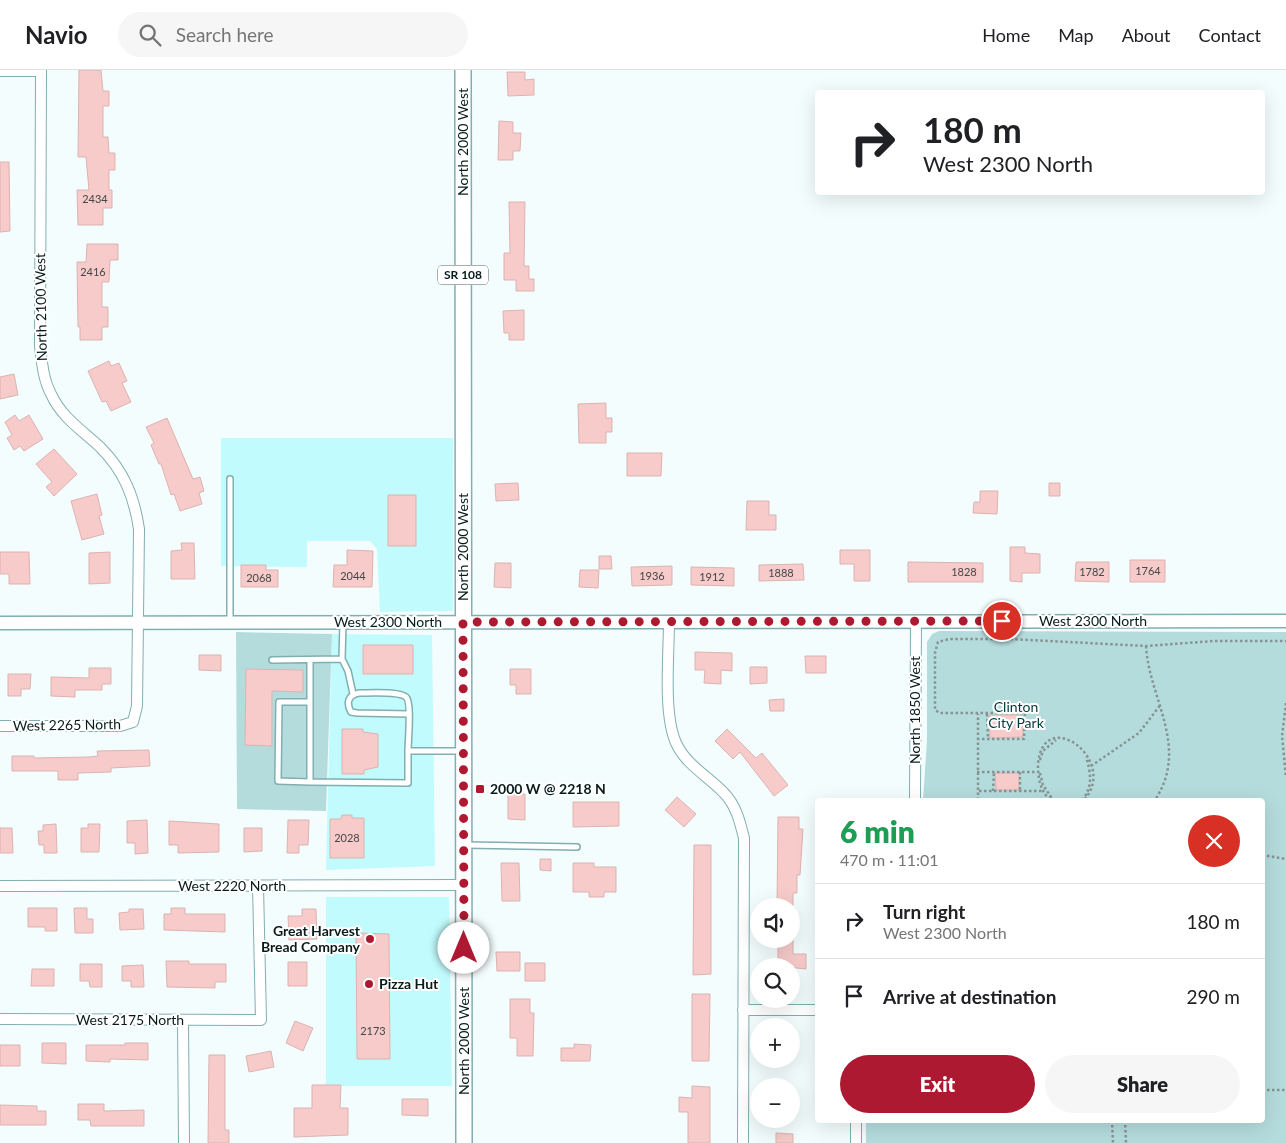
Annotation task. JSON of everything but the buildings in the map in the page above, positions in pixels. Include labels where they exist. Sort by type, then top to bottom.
[{"type":"main road","name":"North 2000 West","points":[[463,70],[464,1143]]},
{"type":"street","points":[[0,71],[40,71]]},
{"type":"street","name":"North 2100 West","points":[[40,71],[40,346],[43,371],[51,394],[65,416],[115,464],[133,497],[140,529],[137,706],[133,722]]},
{"type":"street","points":[[669,621],[669,716],[676,744],[692,767],[725,794],[738,815],[744,838],[743,1143]]},
{"type":"street","name":"North 1850 West","points":[[915,798],[916,621]]},
{"type":"street","name":"West 2300 North","points":[[0,623],[1286,621]]},
{"type":"street","name":"West 2265 North","points":[[0,726],[120,726],[133,722]]},
{"type":"street","name":"West 2220 North","points":[[0,886],[464,885]]},
{"type":"street","name":"West 2175 North","points":[[0,1019],[261,1020],[258,886]]},
{"type":"street","points":[[743,1010],[815,1010]]},
{"type":"street","points":[[183,1020],[184,1143]]},
{"type":"street","points":[[856,1123],[856,1143]]},
{"type":"lane","points":[[230,479],[230,623]]},
{"type":"lane","points":[[343,622],[342,659],[348,671],[353,694]]},
{"type":"lane","points":[[272,660],[342,659]]},
{"type":"lane","points":[[310,660],[310,782]]},
{"type":"lane","points":[[310,702],[279,702],[278,781],[408,783],[408,751],[409,714],[409,702],[407,697],[401,694],[353,694],[349,698],[348,706],[351,712],[409,714]]},
{"type":"lane","points":[[408,751],[463,752]]},
{"type":"lane","points":[[464,845],[577,847]]},
{"type":"path","points":[[977,739],[1024,739],[1024,714],[940,713],[935,710],[934,653],[938,642],[948,639],[1010,639],[1146,646],[1214,641],[1286,641]]},
{"type":"path","points":[[1280,641],[1286,646]]},
{"type":"path","points":[[1146,646],[1150,678],[1161,704],[1169,745],[1165,778],[1156,798]]},
{"type":"path","points":[[1286,703],[1282,724],[1282,753],[1286,777]]},
{"type":"path","points":[[1091,766],[1126,744],[1139,733],[1161,704]]},
{"type":"path","points":[[978,714],[978,798]]},
{"type":"path","points":[[987,714],[988,739]]},
{"type":"path","points":[[1050,798],[1043,791],[1038,772],[1040,753],[1052,739],[1060,737],[1069,738],[1081,747],[1091,766],[1091,785],[1084,798]]},
{"type":"path","points":[[1051,798],[1043,785],[1040,763],[1043,752],[1048,745],[1061,739],[1077,744],[1086,757],[1090,777],[1089,788],[1084,798]]},
{"type":"path","points":[[977,772],[1038,772]]},
{"type":"path","points":[[994,772],[994,791]]},
{"type":"path","points":[[1020,772],[1020,791]]},
{"type":"path","points":[[978,791],[1043,791]]},
{"type":"path","points":[[1265,856],[1286,859]]},
{"type":"path","points":[[1265,1090],[1286,1090]]},
{"type":"path","points":[[1112,1123],[1113,1143]]},
{"type":"path","points":[[1125,1123],[1126,1143]]},
{"type":"shaded area","points":[[221,438],[453,438],[453,611],[380,612],[377,549],[370,541],[307,541],[307,567],[221,566]]},
{"type":"shaded area","points":[[332,634],[432,635],[435,866],[326,870]]},
{"type":"shaded area","points":[[326,897],[449,897],[452,1086],[326,1086]]},
{"type":"green space","name":"Clinton City Park","points":[[939,631],[1286,632],[1286,1143],[866,1143],[866,1123],[1265,1123],[1265,798],[923,798],[927,740],[927,642],[932,634]]},
{"type":"green space","points":[[236,632],[332,634],[326,811],[237,809]]},
{"type":"place","name":"2000 W @ 2218 N","points":[[480,789]]},
{"type":"place","name":"Great Harvest Bread Company","points":[[370,939]]},
{"type":"place","name":"Pizza Hut","points":[[369,984]]},
{"type":"route","points":[[464,948],[463,622],[1002,621]]}]
